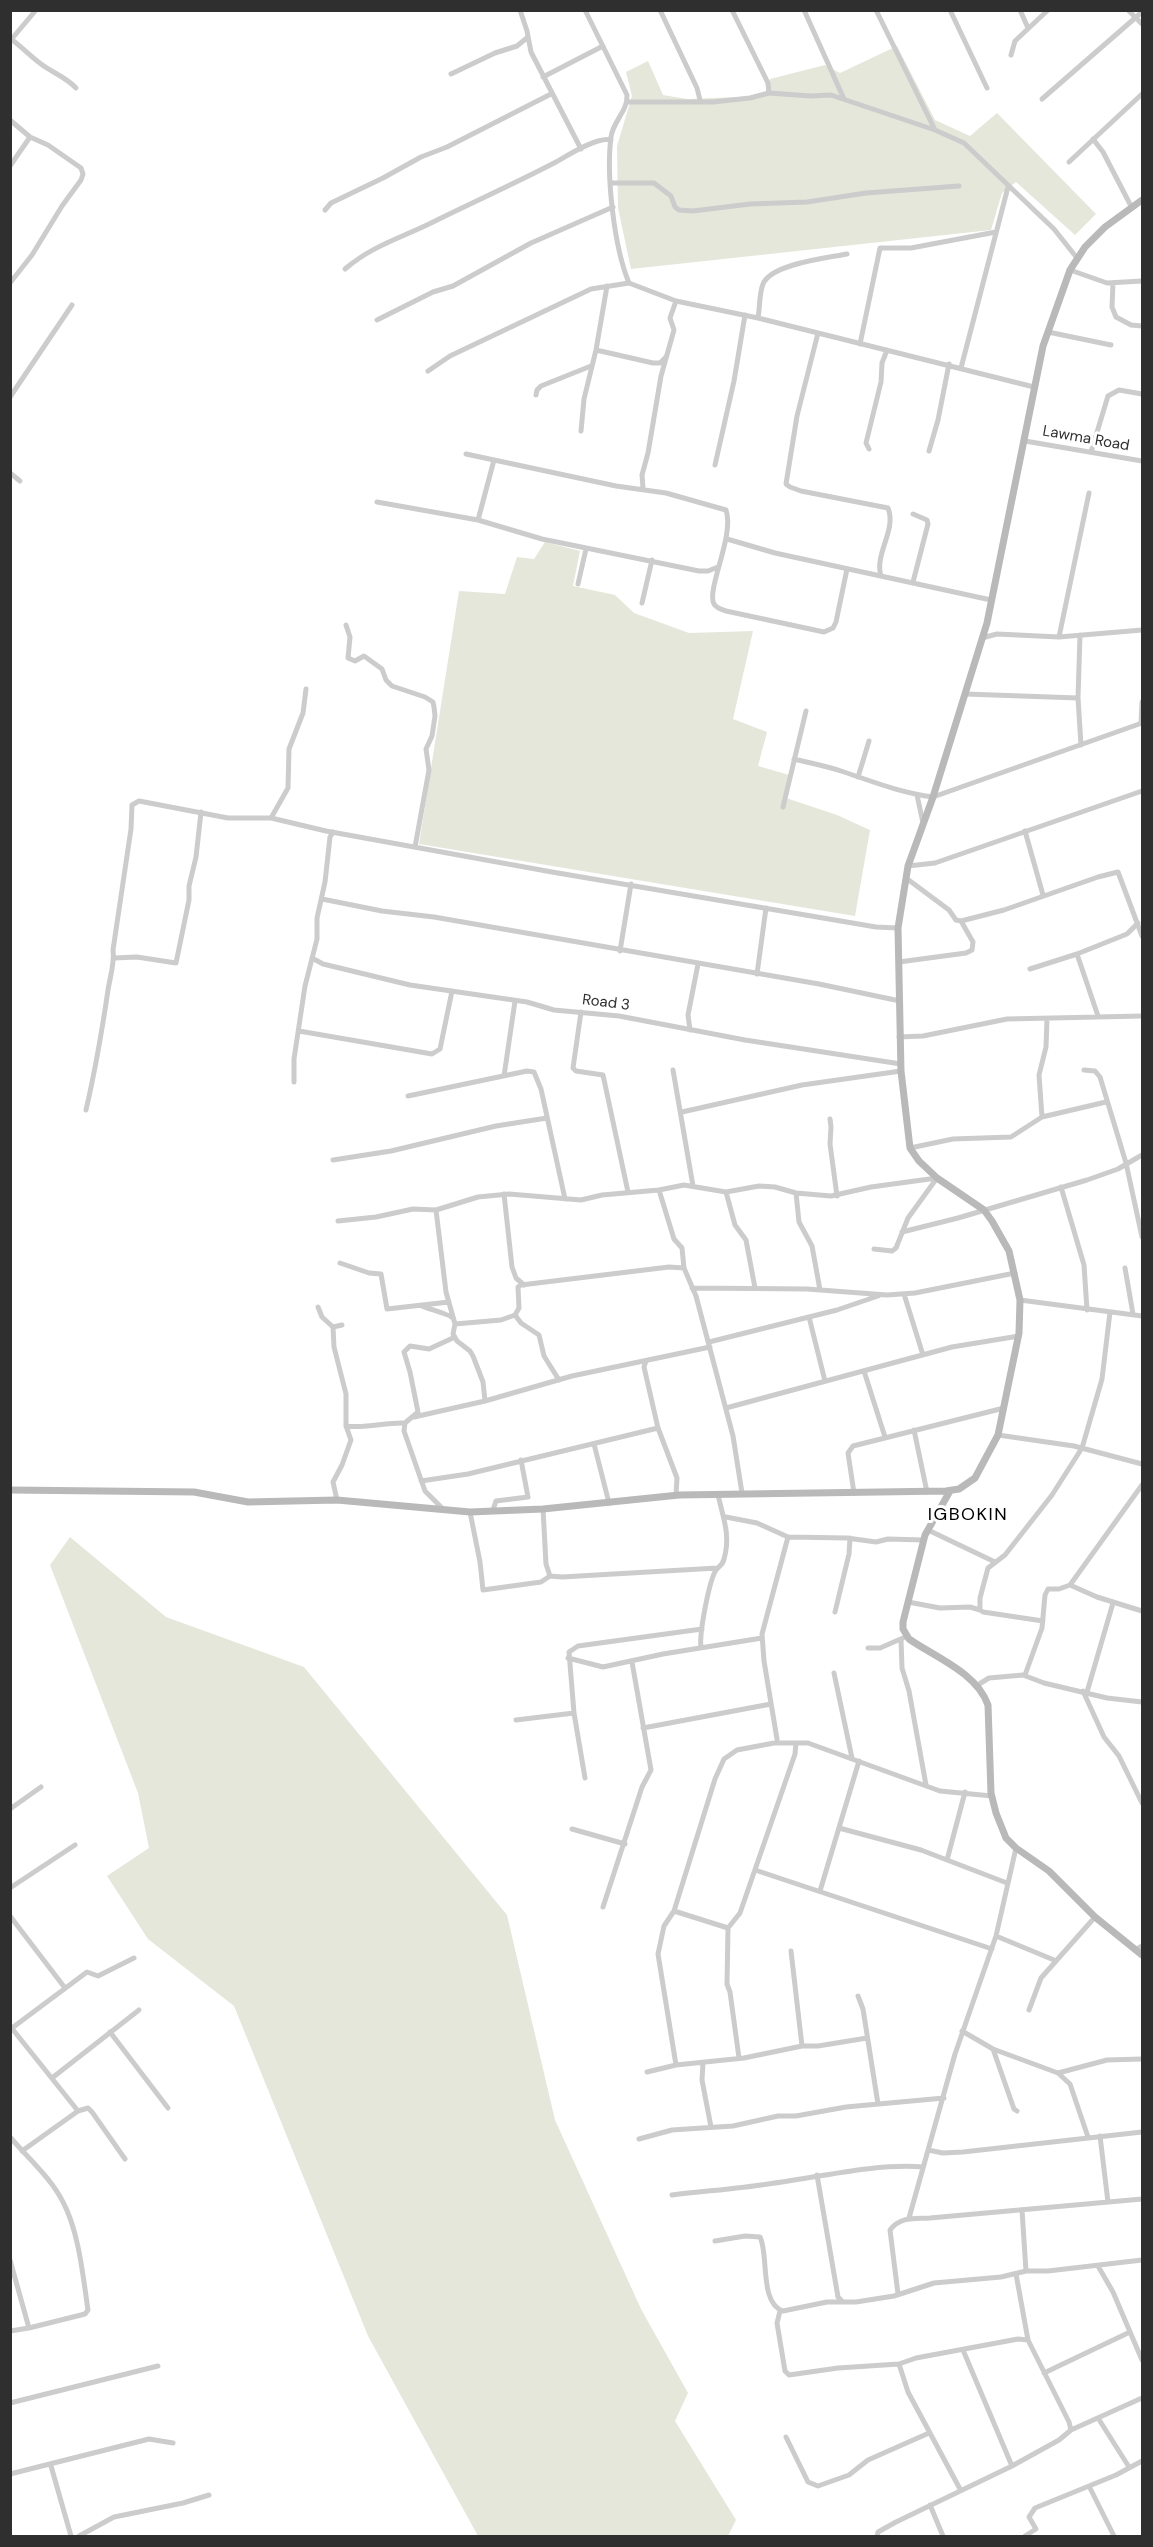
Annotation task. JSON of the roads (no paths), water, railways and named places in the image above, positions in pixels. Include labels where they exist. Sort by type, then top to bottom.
[{"type":"main road","points":[[10,1490],[194,1492],[248,1502],[337,1500],[470,1512],[543,1509],[676,1495],[950,1491],[967,1485],[975,1478],[999,1435],[1018,1336],[1020,1300],[1015,1273],[1004,1241],[984,1210],[937,1178],[919,1161],[910,1148],[901,1067],[897,928],[908,866],[933,797],[987,623],[1034,387],[1048,332],[1070,270],[1077,258],[1091,240],[1143,200]]},
{"type":"main road","points":[[950,1491],[924,1540],[903,1622],[903,1637],[960,1671],[985,1695],[988,1705],[988,1771],[992,1796],[1006,1838],[1016,1848],[1049,1871],[1095,1917],[1141,1950]]},
{"type":"street","points":[[520,10],[531,52],[580,149]]},
{"type":"street","points":[[585,10],[627,95],[628,102],[613,129],[610,140],[616,236],[629,283]]},
{"type":"street","points":[[660,10],[697,88],[700,100]]},
{"type":"street","points":[[732,10],[768,83],[769,93]]},
{"type":"street","points":[[804,10],[844,99]]},
{"type":"street","points":[[876,10],[935,130]]},
{"type":"street","points":[[950,10],[987,88]]},
{"type":"street","points":[[1020,10],[1028,28]]},
{"type":"street","points":[[1011,55],[1015,41],[1048,10]]},
{"type":"street","points":[[1128,10],[1143,24]]},
{"type":"street","points":[[33,12],[11,40],[39,63],[68,79],[76,88]]},
{"type":"street","points":[[1042,99],[1143,12]]},
{"type":"street","points":[[451,74],[495,53],[517,46],[528,37]]},
{"type":"street","points":[[543,77],[603,46]]},
{"type":"street","points":[[628,102],[731,100],[769,93],[831,95],[935,130],[964,143],[1053,230],[1077,258]]},
{"type":"street","points":[[326,210],[331,203],[551,94]]},
{"type":"street","points":[[1069,162],[1143,94]]},
{"type":"street","points":[[10,120],[30,137],[48,145],[81,168],[83,177],[32,255],[10,283]]},
{"type":"street","points":[[10,166],[30,137]]},
{"type":"street","points":[[1093,139],[1103,152],[1132,208]]},
{"type":"street","points":[[345,269],[362,254],[388,240],[494,194],[580,149],[603,140],[610,140]]},
{"type":"street","points":[[611,183],[654,183],[671,196],[675,207],[679,210],[693,211],[959,186]]},
{"type":"street","points":[[961,368],[1008,187]]},
{"type":"street","points":[[377,320],[433,292],[453,286],[531,243],[613,207]]},
{"type":"street","points":[[860,344],[880,248],[911,248],[996,232]]},
{"type":"street","points":[[758,318],[763,285],[779,269],[847,254]]},
{"type":"street","points":[[1070,270],[1113,283],[1143,281]]},
{"type":"street","points":[[428,371],[450,356],[588,291],[629,283],[676,301],[758,318],[1034,387]]},
{"type":"street","points":[[1113,283],[1112,307],[1116,317],[1131,325],[1143,326]]},
{"type":"street","points":[[581,431],[584,399],[596,350],[607,286]]},
{"type":"street","points":[[643,488],[642,475],[647,460],[661,376],[674,330],[670,318],[676,301]]},
{"type":"street","points":[[10,398],[72,305]]},
{"type":"street","points":[[715,465],[734,381],[745,315]]},
{"type":"street","points":[[1048,332],[1111,345]]},
{"type":"street","points":[[818,333],[797,416],[786,484],[790,488],[801,491],[888,508],[890,519],[880,566],[881,576]]},
{"type":"street","points":[[596,350],[653,363],[660,363],[666,357]]},
{"type":"street","points":[[869,449],[866,443],[882,363],[887,350]]},
{"type":"street","points":[[929,451],[938,420],[949,364]]},
{"type":"street","points":[[536,395],[541,386],[591,366]]},
{"type":"street","points":[[1091,452],[1108,396],[1119,390],[1143,394]]},
{"type":"street","name":"Lawma Road","points":[[1024,441],[1143,461]]},
{"type":"street","points":[[466,454],[616,486],[643,488],[726,510],[728,539],[718,567],[713,601],[717,608],[824,632],[833,628],[836,622],[847,570]]},
{"type":"street","points":[[478,520],[494,460]]},
{"type":"street","points":[[10,473],[20,481]]},
{"type":"street","points":[[1059,637],[1089,493]]},
{"type":"street","points":[[377,502],[478,520],[586,549],[703,571],[718,567]]},
{"type":"street","points":[[913,514],[927,520],[928,524],[913,582]]},
{"type":"street","points":[[728,539],[847,570],[991,600]]},
{"type":"street","points":[[578,584],[586,549]]},
{"type":"street","points":[[642,603],[652,560]]},
{"type":"street","points":[[987,623],[996,634]]},
{"type":"street","points":[[346,625],[350,638],[348,658],[355,661],[364,656],[367,657],[382,669],[386,680],[392,686],[425,697],[432,702],[434,707],[432,736],[426,749],[429,770],[415,847]]},
{"type":"street","points":[[982,638],[996,634],[1059,637],[1143,630]]},
{"type":"street","points":[[1080,635],[1078,698],[1081,745]]},
{"type":"street","points":[[271,818],[288,788],[289,749],[303,713],[306,689]]},
{"type":"street","points":[[965,694],[1078,698]]},
{"type":"street","points":[[794,759],[917,795],[933,797],[1142,723],[1143,702]]},
{"type":"street","points":[[783,807],[806,711]]},
{"type":"street","points":[[858,777],[869,741]]},
{"type":"street","points":[[938,779],[948,790]]},
{"type":"street","points":[[908,866],[935,863],[1143,791]]},
{"type":"street","points":[[917,795],[923,825]]},
{"type":"street","points":[[86,1110],[114,958],[113,950],[131,830],[132,805],[139,801],[242,819],[271,818],[330,833],[876,927],[897,928]]},
{"type":"street","points":[[114,958],[137,957],[176,963],[189,900],[189,886],[196,857],[201,812]]},
{"type":"street","points":[[1025,831],[1043,895]]},
{"type":"street","points":[[294,1082],[294,1059],[305,986],[317,939],[317,918],[322,899],[330,833]]},
{"type":"street","points":[[906,879],[949,910],[956,920],[961,921],[1004,910],[1043,895],[1118,872],[1143,936]]},
{"type":"street","points":[[620,951],[631,884]]},
{"type":"street","points":[[322,899],[900,1001]]},
{"type":"street","points":[[757,974],[766,908]]},
{"type":"street","points":[[899,962],[946,957],[972,950],[973,942],[961,921]]},
{"type":"street","points":[[1030,969],[1077,954],[1127,934],[1138,923]]},
{"type":"street","points":[[1077,954],[1098,1016]]},
{"type":"street","name":"Road 3","points":[[312,958],[323,964],[401,983],[515,1001],[554,1010],[619,1016],[901,1067]]},
{"type":"street","points":[[690,1030],[688,1015],[698,964]]},
{"type":"street","points":[[299,1031],[432,1054],[440,1049],[452,991]]},
{"type":"street","points":[[504,1076],[515,1001]]},
{"type":"street","points":[[581,1012],[573,1068],[576,1071],[603,1076],[628,1192]]},
{"type":"street","points":[[677,1026],[688,1015]]},
{"type":"street","points":[[900,1037],[923,1036],[1002,1019],[1143,1016]]},
{"type":"street","points":[[1042,1117],[1039,1075],[1046,1047],[1047,1019]]},
{"type":"street","points":[[682,1112],[802,1085],[901,1067]]},
{"type":"street","points":[[673,1070],[693,1186]]},
{"type":"street","points":[[1084,1070],[1093,1070],[1098,1074],[1126,1163],[1143,1238]]},
{"type":"street","points":[[408,1096],[526,1071],[534,1072],[541,1089],[565,1199]]},
{"type":"street","points":[[910,1148],[953,1139],[1011,1137],[1042,1117],[1106,1102]]},
{"type":"street","points":[[333,1160],[391,1151],[496,1126],[547,1118]]},
{"type":"street","points":[[830,1119],[830,1144],[837,1196]]},
{"type":"street","points":[[902,1232],[984,1210],[1118,1169],[1143,1155]]},
{"type":"street","points":[[338,1221],[376,1217],[412,1209],[436,1210],[478,1197],[504,1194],[587,1200],[602,1195],[659,1190],[684,1185],[726,1192],[766,1186],[788,1189],[796,1193],[837,1196],[871,1187],[937,1178]]},
{"type":"street","points":[[874,1249],[892,1251],[908,1218],[937,1178]]},
{"type":"street","points":[[1061,1187],[1084,1265],[1087,1310]]},
{"type":"street","points":[[659,1190],[674,1239],[682,1248],[684,1268],[709,1344],[735,1445],[742,1493]]},
{"type":"street","points":[[726,1192],[735,1225],[746,1240],[755,1288]]},
{"type":"street","points":[[796,1193],[799,1222],[812,1246],[820,1290]]},
{"type":"street","points":[[504,1194],[512,1267],[516,1278],[524,1285]]},
{"type":"street","points":[[436,1210],[451,1317],[455,1324],[455,1337],[473,1356],[483,1382],[485,1401]]},
{"type":"street","points":[[340,1263],[369,1273],[381,1274],[387,1309],[449,1302]]},
{"type":"street","points":[[455,1324],[501,1320],[515,1316],[519,1308],[518,1287],[524,1285],[669,1267],[684,1268]]},
{"type":"street","points":[[1125,1268],[1133,1314]]},
{"type":"street","points":[[692,1288],[904,1294],[1015,1273]]},
{"type":"street","points":[[904,1294],[923,1355]]},
{"type":"street","points":[[414,1417],[485,1401],[559,1380],[638,1362],[645,1364],[880,1295]]},
{"type":"street","points":[[1020,1300],[1143,1316]]},
{"type":"street","points":[[420,1306],[433,1312],[448,1314],[451,1317]]},
{"type":"street","points":[[318,1307],[322,1317],[333,1327],[334,1347],[346,1394],[346,1426],[351,1442],[333,1482],[337,1500]]},
{"type":"street","points":[[980,1611],[980,1600],[988,1568],[1005,1555],[1052,1495],[1082,1448],[1102,1379],[1110,1312]]},
{"type":"street","points":[[515,1316],[539,1335],[544,1356],[559,1380]]},
{"type":"street","points":[[809,1317],[825,1381]]},
{"type":"street","points":[[333,1327],[342,1325]]},
{"type":"street","points":[[726,1408],[952,1347],[1018,1336]]},
{"type":"street","points":[[346,1426],[363,1428],[405,1423],[414,1417],[418,1412],[417,1402],[404,1351],[410,1346],[429,1349],[455,1337]]},
{"type":"street","points":[[645,1364],[658,1428],[676,1474],[676,1495]]},
{"type":"street","points":[[864,1371],[885,1437]]},
{"type":"street","points":[[854,1494],[849,1450],[853,1446],[1004,1408]]},
{"type":"street","points":[[405,1423],[408,1444],[425,1481],[424,1489],[444,1510]]},
{"type":"street","points":[[425,1481],[658,1428]]},
{"type":"street","points":[[914,1430],[927,1492]]},
{"type":"street","points":[[999,1435],[1082,1448],[1143,1464]]},
{"type":"street","points":[[594,1444],[609,1503]]},
{"type":"street","points":[[493,1510],[496,1501],[528,1497],[521,1460]]},
{"type":"street","points":[[1025,1675],[1043,1621],[1045,1595],[1048,1589],[1059,1589],[1070,1584],[1143,1485]]},
{"type":"street","points":[[470,1512],[483,1590],[541,1582],[550,1576],[717,1568],[721,1566],[724,1558],[726,1518],[718,1495]]},
{"type":"street","points":[[543,1509],[546,1564],[550,1576]]},
{"type":"street","points":[[726,1518],[757,1523],[788,1537],[850,1538],[876,1542],[888,1539],[924,1540]]},
{"type":"street","points":[[928,1530],[995,1562]]},
{"type":"street","points":[[777,1739],[762,1638],[788,1537]]},
{"type":"street","points":[[836,1612],[849,1554],[850,1538]]},
{"type":"street","points":[[701,1647],[702,1629],[717,1568]]},
{"type":"street","points":[[1070,1584],[1113,1603],[1143,1611]]},
{"type":"street","points":[[970,1607],[980,1600]]},
{"type":"street","points":[[908,1602],[940,1608],[970,1607],[980,1611],[1043,1621]]},
{"type":"street","points":[[1113,1603],[1085,1692],[1104,1737],[1119,1756],[1143,1803]]},
{"type":"street","points":[[585,1778],[574,1713],[569,1652],[578,1646],[702,1629]]},
{"type":"street","points":[[868,1648],[880,1648],[903,1637],[902,1668],[909,1691],[926,1785]]},
{"type":"street","points":[[568,1658],[603,1667],[701,1647],[762,1638]]},
{"type":"street","points":[[603,1907],[642,1787],[651,1772],[632,1662]]},
{"type":"street","points":[[834,1673],[852,1758]]},
{"type":"street","points":[[976,1686],[989,1678],[1025,1675],[1044,1683],[1107,1698],[1143,1702]]},
{"type":"street","points":[[644,1728],[771,1704]]},
{"type":"street","points":[[516,1720],[574,1713]]},
{"type":"street","points":[[739,2058],[727,1984],[728,1928],[740,1912],[795,1754],[796,1743]]},
{"type":"street","points":[[676,2065],[658,1954],[664,1926],[674,1911],[715,1779],[724,1759],[729,1754],[755,1745],[808,1743],[940,1791],[992,1796]]},
{"type":"street","points":[[820,1891],[860,1761]]},
{"type":"street","points":[[10,1809],[41,1787]]},
{"type":"street","points":[[947,1860],[965,1792]]},
{"type":"street","points":[[839,1828],[947,1860],[1007,1883]]},
{"type":"street","points":[[572,1829],[625,1844]]},
{"type":"street","points":[[10,1888],[75,1845]]},
{"type":"street","points":[[909,2218],[962,2031],[996,1936],[1016,1848]]},
{"type":"street","points":[[754,1870],[992,1949]]},
{"type":"street","points":[[674,1911],[728,1928]]},
{"type":"street","points":[[10,1916],[65,1988]]},
{"type":"street","points":[[1029,2010],[1041,1977],[1095,1917]]},
{"type":"street","points":[[996,1936],[1054,1960]]},
{"type":"street","points":[[790,1951],[802,2046]]},
{"type":"street","points":[[78,2111],[11,2027],[87,1972],[98,1976],[134,1958]]},
{"type":"street","points":[[858,1996],[863,2008],[878,2104]]},
{"type":"street","points":[[52,2078],[139,2010]]},
{"type":"street","points":[[962,2031],[993,2049],[1058,2073],[1070,2084],[1088,2137]]},
{"type":"street","points":[[110,2032],[168,2108]]},
{"type":"street","points":[[647,2072],[676,2065],[739,2058],[802,2046],[818,2046],[867,2038]]},
{"type":"street","points":[[993,2049],[1014,2109],[1017,2111]]},
{"type":"street","points":[[1058,2073],[1107,2060],[1143,2059]]},
{"type":"street","points":[[703,2063],[702,2080],[711,2127]]},
{"type":"street","points":[[639,2139],[672,2130],[733,2126],[778,2116],[944,2098]]},
{"type":"street","points":[[22,2151],[78,2111],[88,2108],[125,2159]]},
{"type":"street","points":[[928,2150],[943,2153],[963,2152],[1143,2132]]},
{"type":"street","points":[[1100,2136],[1108,2202]]},
{"type":"street","points":[[10,2137],[54,2188],[70,2216],[88,2310],[86,2314],[10,2331]]},
{"type":"street","points":[[672,2195],[769,2184],[817,2175],[906,2166],[923,2167]]},
{"type":"street","points":[[817,2175],[838,2300]]},
{"type":"street","points":[[898,2294],[890,2230],[909,2218],[1143,2199]]},
{"type":"street","points":[[1022,2210],[1026,2271]]},
{"type":"street","points":[[715,2241],[760,2236],[765,2249],[766,2280],[770,2295],[780,2311],[777,2323],[785,2372],[789,2374],[899,2364],[909,2360],[1018,2339],[1028,2340]]},
{"type":"street","points":[[10,2260],[28,2328]]},
{"type":"street","points":[[780,2311],[838,2300],[856,2302],[898,2294],[934,2283],[1026,2271],[1048,2271],[1143,2260]]},
{"type":"street","points":[[1098,2266],[1113,2292],[1143,2360]]},
{"type":"street","points":[[1016,2274],[1028,2340],[1071,2430]]},
{"type":"street","points":[[1044,2373],[1130,2332]]},
{"type":"street","points":[[963,2350],[1012,2466]]},
{"type":"street","points":[[899,2364],[908,2392],[960,2489]]},
{"type":"street","points":[[10,2403],[158,2366]]},
{"type":"street","points":[[877,2536],[878,2532],[960,2489],[1012,2466],[1059,2440],[1071,2430],[1143,2398]]},
{"type":"street","points":[[1098,2418],[1129,2467]]},
{"type":"street","points":[[786,2437],[808,2482],[818,2487],[849,2475],[868,2460],[929,2433]]},
{"type":"street","points":[[10,2474],[51,2466],[149,2439],[173,2443]]},
{"type":"street","points":[[1040,2536],[1029,2517],[1035,2508],[1143,2461]]},
{"type":"street","points":[[51,2466],[71,2536]]},
{"type":"street","points":[[1089,2486],[1114,2536]]},
{"type":"street","points":[[79,2536],[114,2517],[183,2503],[209,2495]]},
{"type":"street","points":[[930,2505],[943,2536]]},
{"type":"street","points":[[1025,2536],[1036,2529]]},
{"type":"district","name":"IGBOKIN","points":[[968,1515]]}]
